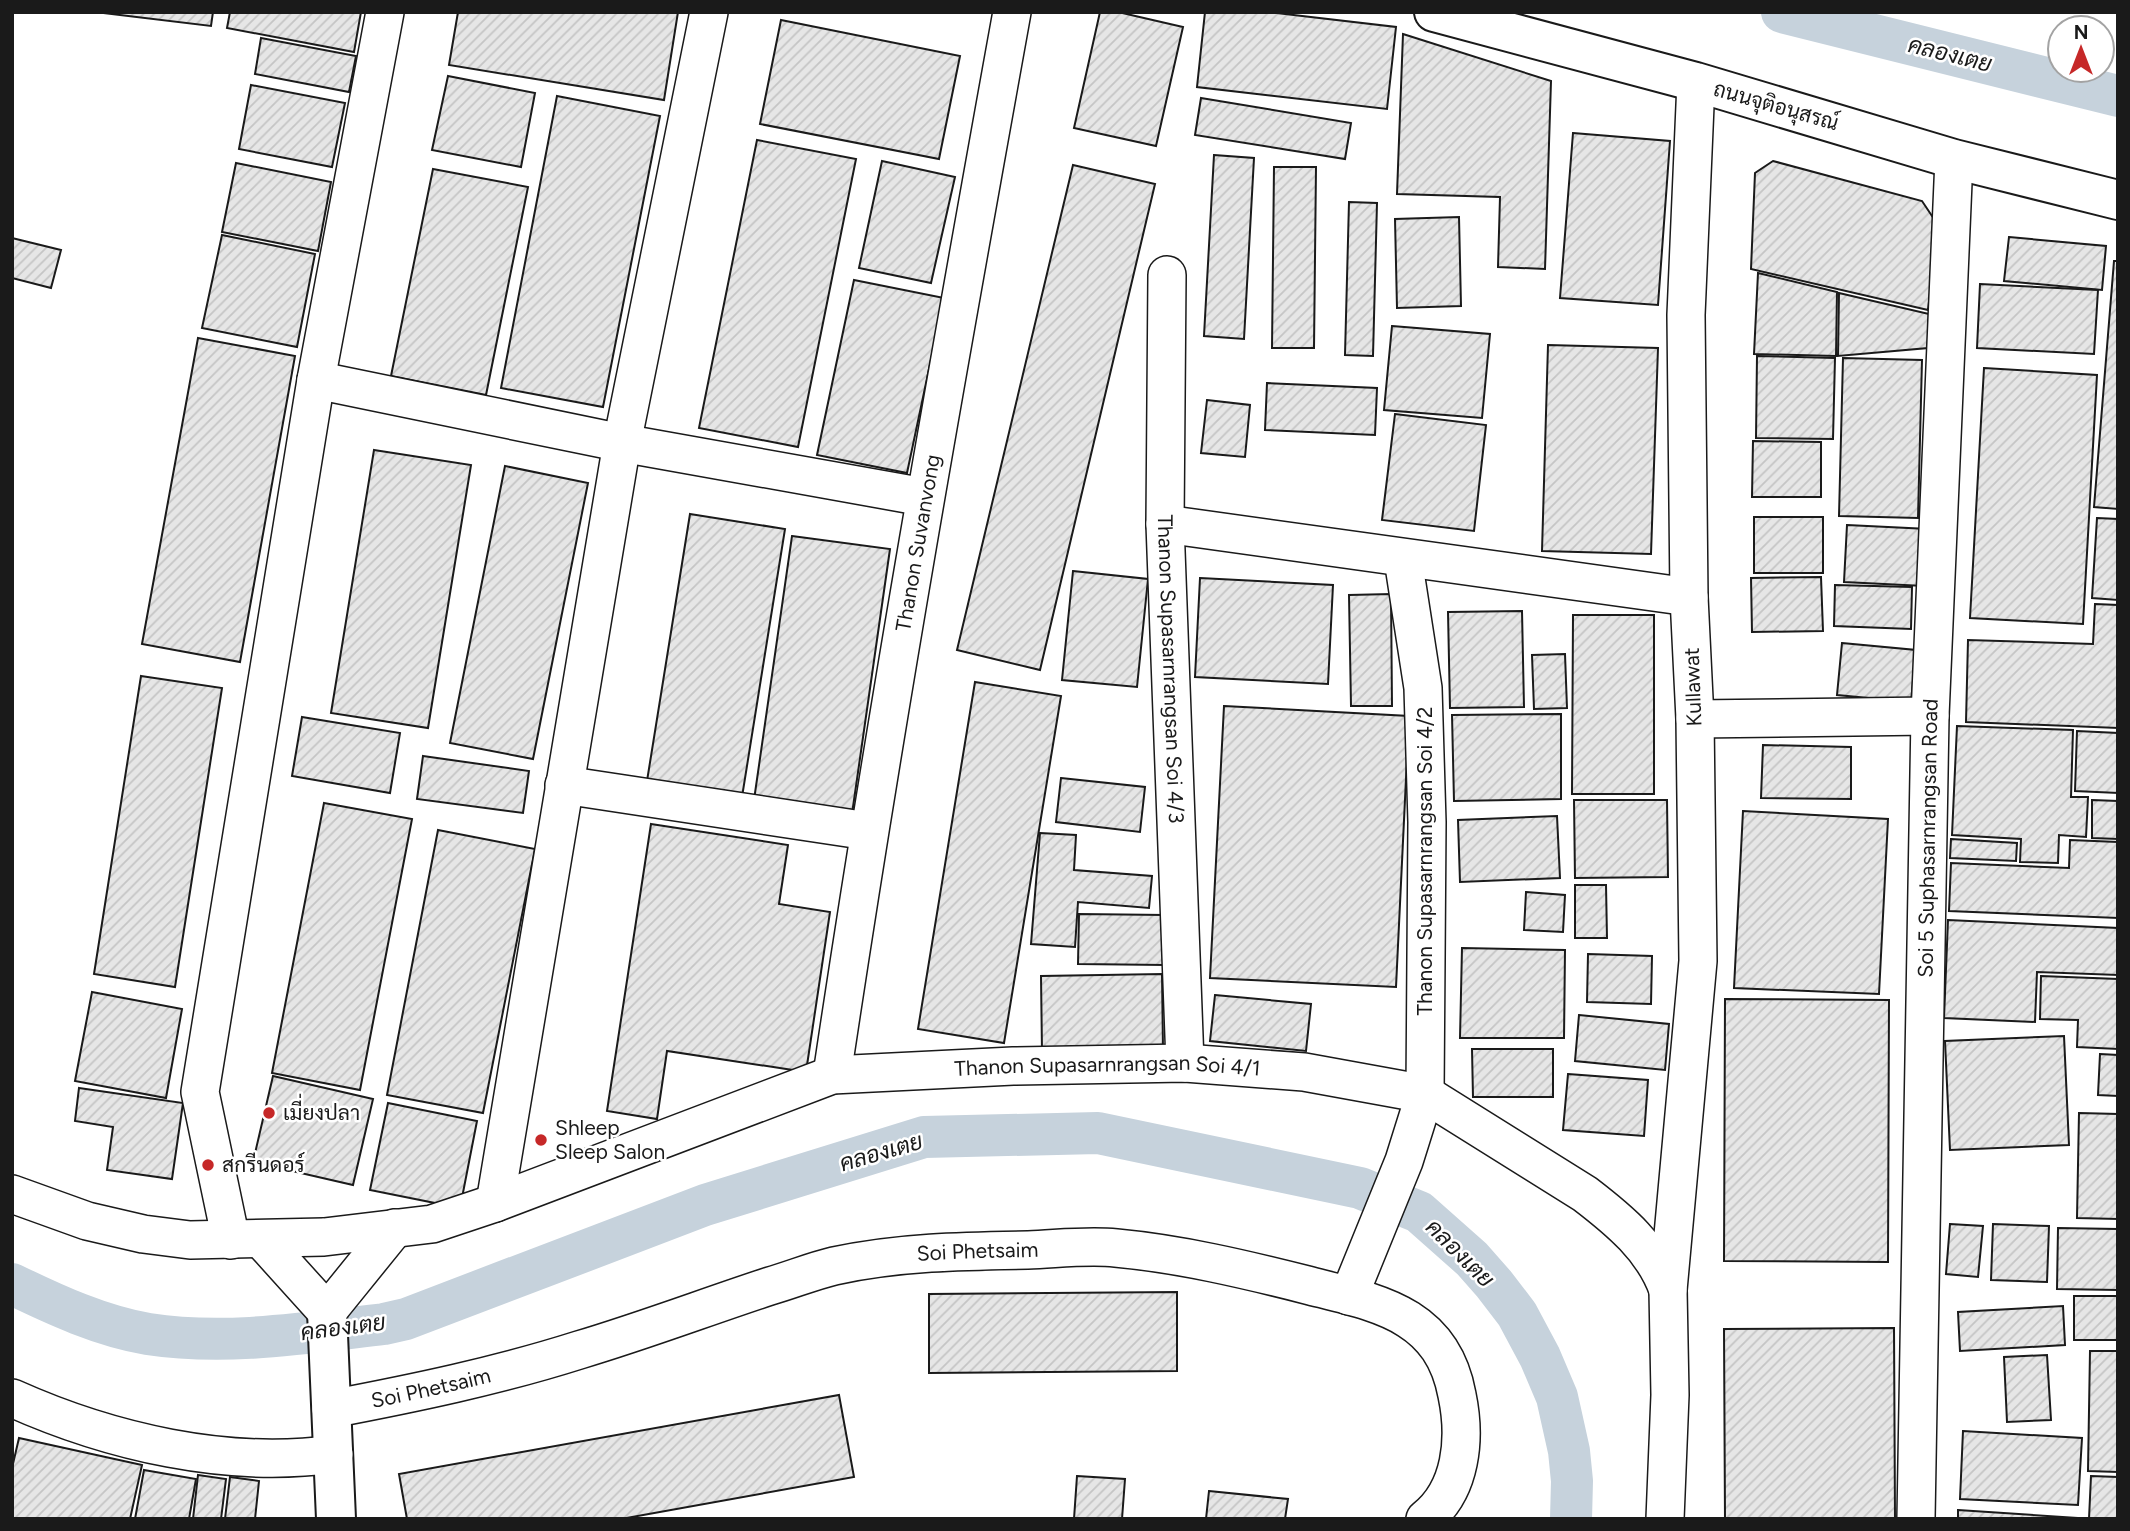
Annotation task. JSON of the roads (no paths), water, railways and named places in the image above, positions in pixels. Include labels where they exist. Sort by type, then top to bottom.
[{"type":"street","points":[[327,1312],[246,1239],[200,1092],[316,380],[385,12]]},
{"type":"street","points":[[495,1203],[622,443],[709,12]]},
{"type":"street","name":"Thanon Suvanvong","points":[[832,1075],[868,831],[924,497],[1012,12]]},
{"type":"street","name":"ถนนจุติอนุสรณ์","points":[[1434,12],[1696,82],[1954,159],[2118,200]]},
{"type":"street","name":"Kullawat","points":[[1665,1519],[1670,1395],[1668,1290],[1698,961],[1695,719],[1689,597],[1686,315],[1696,82]]},
{"type":"street","name":"Soi 5 Suphasarnrangsan Road","points":[[1916,1519],[1930,716],[1954,159]]},
{"type":"street","name":"Thanon Supasarnrangsan Soi 4/3","points":[[1167,275],[1165,524],[1185,1063]]},
{"type":"street","points":[[316,380],[622,443],[924,497]]},
{"type":"street","points":[[1165,524],[1689,597]]},
{"type":"street","name":"Thanon Supasarnrangsan Soi 4/2","points":[[1349,1296],[1404,1161],[1425,1094],[1427,822],[1423,688],[1403,559]]},
{"type":"street","points":[[1695,719],[1930,716]]},
{"type":"street","points":[[564,785],[868,831]]},
{"type":"street","name":"Thanon Supasarnrangsan Soi 4/1","points":[[12,1194],[87,1221],[143,1234],[190,1240],[324,1237],[432,1224],[495,1203],[832,1075],[1013,1066],[1185,1063],[1304,1072],[1425,1094],[1585,1194],[1610,1213],[1653,1259],[1668,1290]]},
{"type":"street","points":[[335,1519],[327,1312],[395,1228]]},
{"type":"street","name":"Soi Phetsaim","points":[[331,1398],[457,1385],[555,1357],[833,1266],[922,1252],[1113,1248],[1253,1271],[1385,1306],[1416,1323],[1432,1338],[1450,1369],[1459,1404],[1458,1463],[1446,1496],[1425,1519]]},
{"type":"street","points":[[12,1398],[68,1421],[166,1447],[272,1459],[302,1459],[334,1454]]},
{"type":"waterway","name":"คลองเตย","points":[[1782,12],[2118,96]]},
{"type":"waterway","name":"คลองเตย","points":[[12,1284],[96,1320],[148,1334],[207,1339],[266,1337],[384,1324],[406,1319],[705,1205],[924,1137],[1098,1133],[1360,1188],[1419,1212],[1472,1259],[1494,1284],[1517,1314],[1540,1357],[1557,1397],[1569,1451],[1572,1481],[1571,1519]]},
{"type":"place","name":"เมี่ยงปลา","points":[[269,1113]]},
{"type":"place","name":"Shleep Sleep Salon","points":[[541,1140]]},
{"type":"place","name":"สกรีนดอร์","points":[[208,1165]]}]
